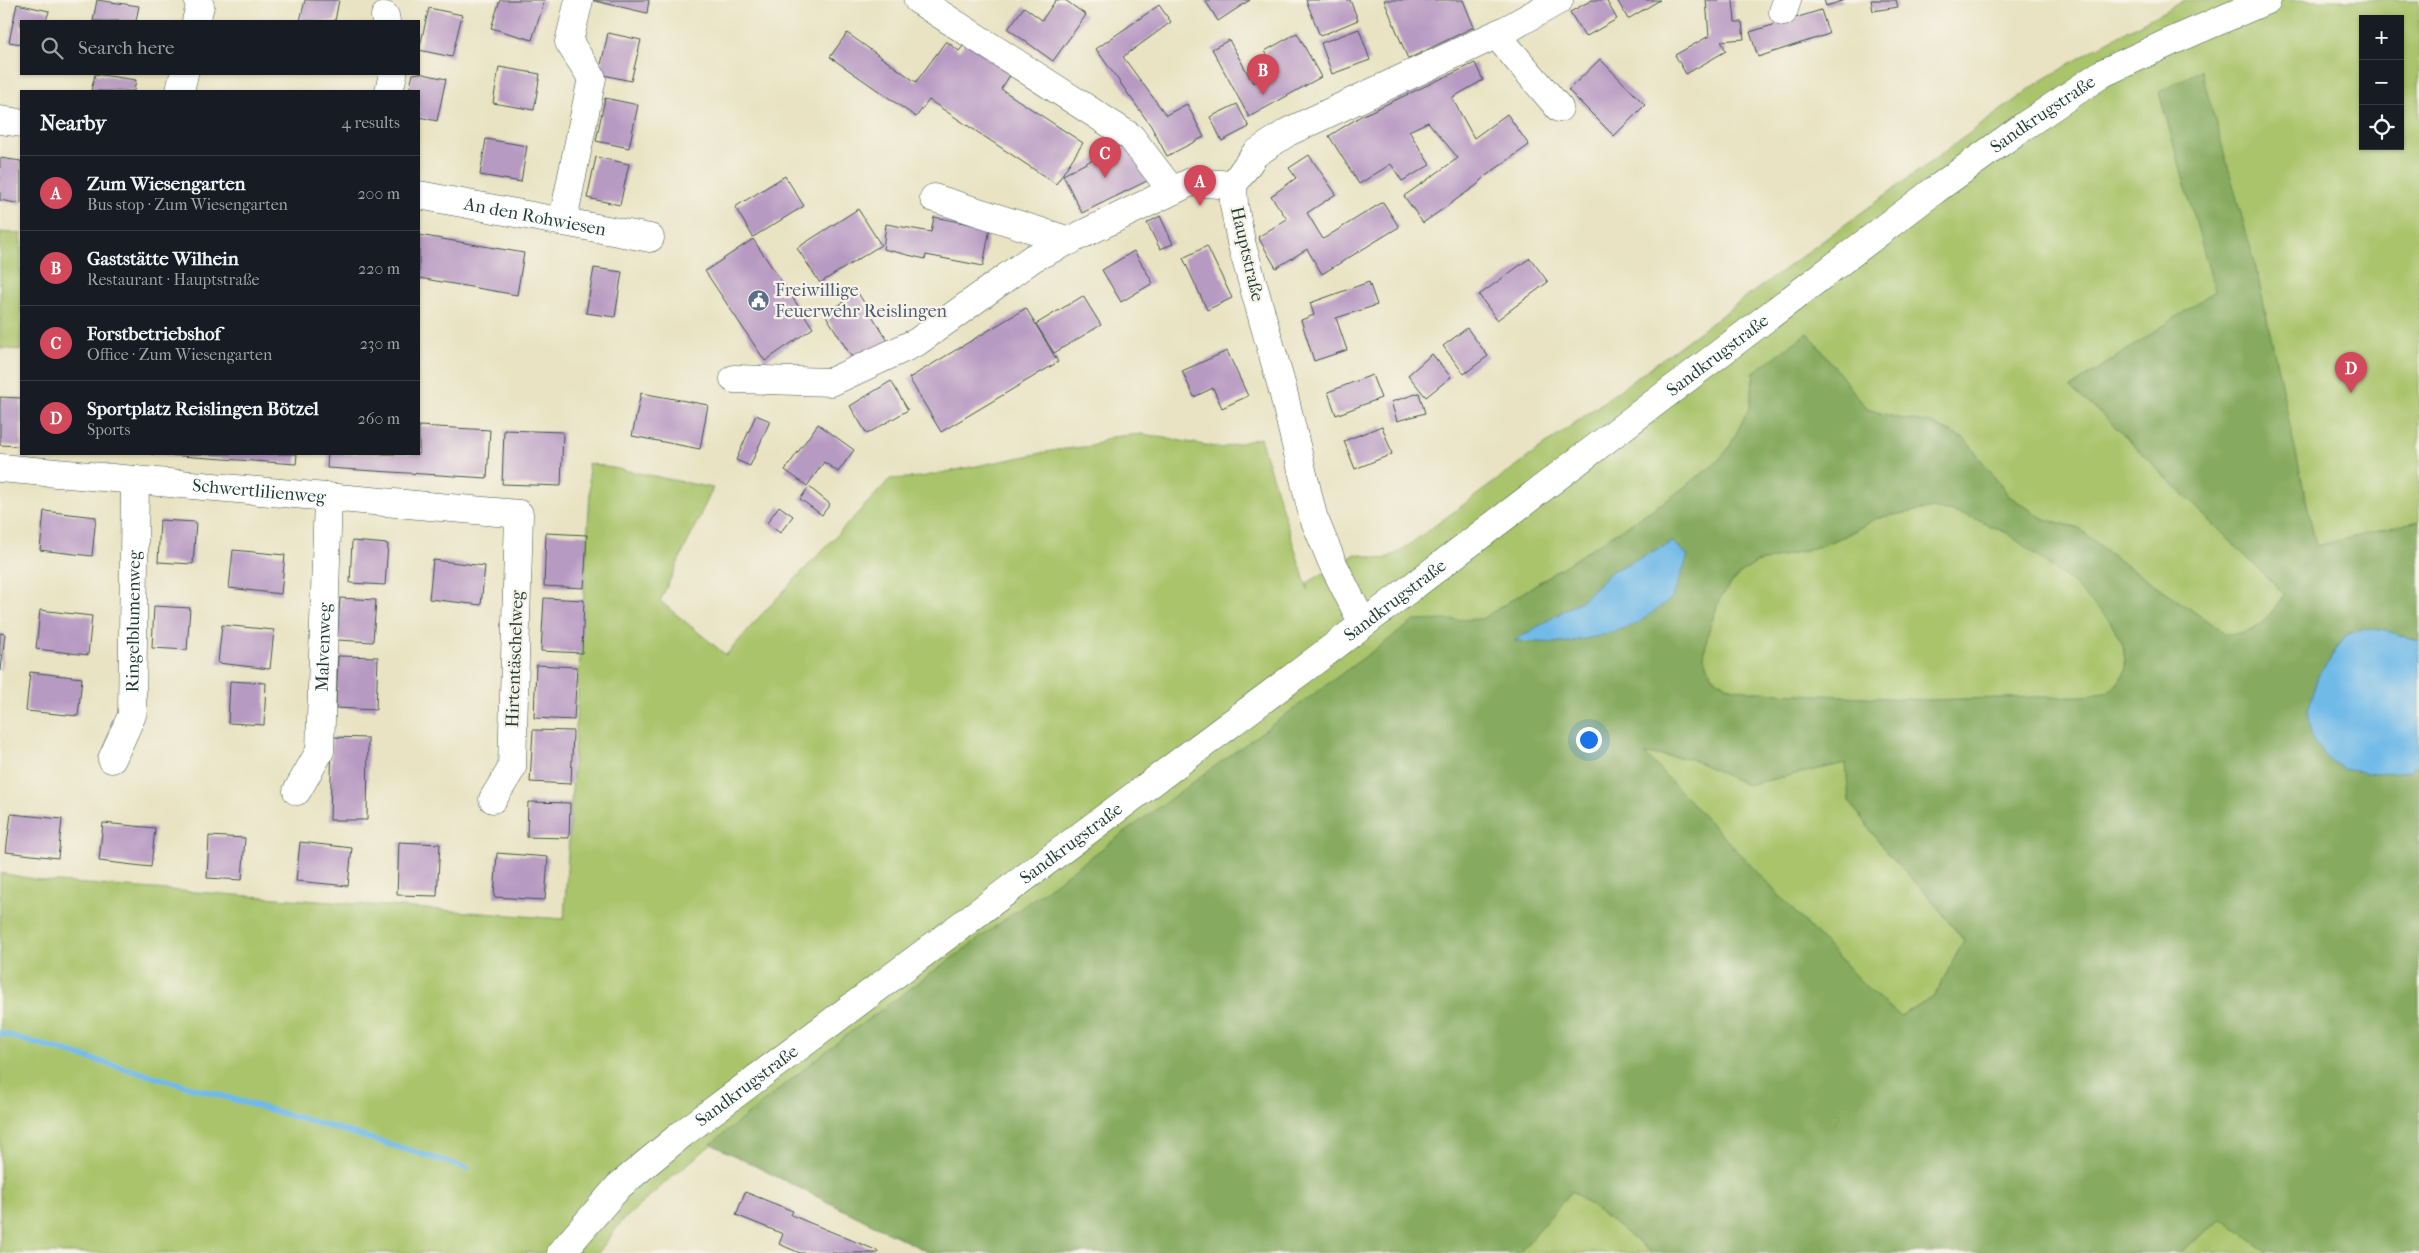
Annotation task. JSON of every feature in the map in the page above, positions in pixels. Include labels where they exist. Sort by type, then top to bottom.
[{"type":"street","points":[[196,20],[200,6],[198,0]]},
{"type":"street","points":[[563,220],[592,78],[569,42],[579,0]]},
{"type":"street","points":[[918,0],[1131,137],[1172,191]]},
{"type":"street","name":"Hauptstraße","points":[[1363,624],[1332,562],[1313,516],[1282,387],[1242,242],[1234,205],[1234,185],[1255,154],[1288,132],[1499,33],[1559,0]]},
{"type":"street","name":"Sandkrugstraße","points":[[561,1253],[599,1207],[638,1168],[1363,624],[1642,411],[2024,126],[2103,73],[2267,0]]},
{"type":"street","points":[[1499,33],[1505,45],[1559,108]]},
{"type":"street","points":[[180,90],[184,75]]},
{"type":"street","points":[[389,90],[393,75]]},
{"type":"street","points":[[0,120],[20,123]]},
{"type":"street","points":[[734,379],[831,382],[917,342],[1034,258],[1191,182],[1234,185]]},
{"type":"street","name":"An den Rohwiesen","points":[[420,195],[563,220],[650,238]]},
{"type":"street","points":[[934,198],[1070,241]]},
{"type":"street","name":"Schwertlilienweg","points":[[0,468],[519,514]]},
{"type":"street","name":"Ringelblumenweg","points":[[112,759],[132,715],[135,480]]},
{"type":"street","name":"Malvenweg","points":[[297,791],[320,751],[328,497]]},
{"type":"street","name":"Hirtentäschelweg","points":[[493,799],[512,768],[519,514]]},
{"type":"green space","points":[[2185,0],[2419,0],[2419,521],[2316,547],[2255,264],[2159,93],[2216,291],[2070,388],[2105,417],[2285,595],[2267,618],[2253,629],[2245,632],[2225,633],[2110,554],[2079,528],[2044,519],[2009,496],[1965,439],[1931,423],[1898,418],[1867,409],[1808,333],[1754,372],[1750,406],[1729,448],[1715,464],[1670,498],[1482,619],[1414,622],[844,1037],[669,1179],[622,1221],[598,1253],[0,1253],[0,873],[45,881],[564,919],[590,492],[588,463],[713,488],[660,601],[726,655],[762,614],[890,479],[921,477],[1057,450],[1092,446],[1111,437],[1142,434],[1221,448],[1260,438],[1308,591],[1307,583],[1356,554],[1384,559],[1399,552],[2038,83],[2108,41]]},
{"type":"green space","points":[[2201,70],[2255,264],[2316,546],[2419,521],[2419,642],[2381,630],[2361,629],[2352,632],[2341,641],[2318,676],[2409,771],[2419,764],[2419,1253],[2269,1253],[2222,1219],[2179,1253],[1652,1253],[1572,1191],[1519,1253],[930,1253],[711,1144],[844,1037],[1414,621],[1482,619],[1670,498],[1715,464],[1729,448],[1750,406],[1754,372],[1808,333],[1867,409],[1898,418],[1931,423],[1965,439],[2009,496],[2044,519],[2079,528],[2110,554],[2225,633],[2244,632],[2260,624],[2285,595],[2105,417],[2070,388],[2215,291],[2159,92]],"holes":[[[1933,508],[1966,515],[2007,533],[2071,582],[2110,621],[2123,645],[2126,670],[2118,683],[2106,693],[2083,696],[1926,700],[1756,692],[1726,686],[1712,676],[1704,657],[1708,633],[1719,600],[1736,577],[1756,563],[1817,547],[1845,536],[1877,518]],[[1673,542],[1600,636],[1563,643],[1515,641],[1582,600],[1612,571]],[[1645,754],[1689,758],[1747,785],[1846,763],[1849,801],[1884,849],[1930,898],[1964,940],[1934,997],[1900,1016],[1870,991]]]},
{"type":"green space","points":[[0,232],[20,234],[20,350],[0,348]]},
{"type":"green space","points":[[1933,508],[1966,515],[2007,533],[2071,582],[2110,621],[2123,645],[2126,670],[2118,683],[2106,693],[2083,696],[1927,700],[1756,692],[1726,686],[1712,676],[1703,657],[1708,633],[1719,600],[1736,577],[1756,563],[1817,547],[1845,536],[1877,518]]},
{"type":"green space","points":[[1644,754],[1689,758],[1747,785],[1846,763],[1849,801],[1884,849],[1930,898],[1964,941],[1934,997],[1900,1016],[1870,991]]},
{"type":"green space","points":[[1572,1191],[1652,1253],[1519,1253]]},
{"type":"green space","points":[[2222,1219],[2269,1253],[2179,1253]]},
{"type":"water","points":[[1673,542],[1688,556],[1672,598],[1637,624],[1600,636],[1563,643],[1514,641],[1582,600],[1612,571]]},
{"type":"water","points":[[2369,628],[2394,633],[2419,642],[2419,764],[2409,771],[2375,774],[2343,769],[2327,758],[2313,741],[2308,711],[2318,676],[2346,635]]},
{"type":"building","points":[[97,0],[139,6],[136,20],[93,20]]},
{"type":"building","points":[[305,0],[339,0],[335,20],[300,20]]},
{"type":"building","points":[[500,0],[545,0],[532,40],[491,28]]},
{"type":"building","points":[[591,0],[649,0],[647,13]]},
{"type":"building","points":[[1056,0],[1065,0],[1086,15],[1053,61],[1008,29],[1024,7],[1042,20]]},
{"type":"building","points":[[1205,0],[1250,0],[1218,21]]},
{"type":"building","points":[[1306,0],[1350,0],[1358,20],[1320,36]]},
{"type":"building","points":[[1384,0],[1463,0],[1474,27],[1408,59]]},
{"type":"building","points":[[1592,0],[1606,0],[1617,19],[1585,37],[1570,12]]},
{"type":"building","points":[[1617,0],[1660,0],[1628,19]]},
{"type":"building","points":[[1706,0],[1733,0],[1735,22],[1742,22],[1744,39],[1721,41],[1726,51],[1686,74],[1675,55],[1709,36]]},
{"type":"building","points":[[1824,0],[1845,0],[1826,6]]},
{"type":"building","points":[[1871,0],[1896,0],[1898,7],[1873,11]]},
{"type":"building","points":[[17,4],[49,11],[46,20],[20,20],[20,44],[9,42]]},
{"type":"building","points":[[1159,5],[1171,22],[1123,57],[1166,115],[1187,104],[1204,137],[1167,156],[1151,126],[1096,49]]},
{"type":"building","points":[[429,8],[462,15],[452,57],[420,50]]},
{"type":"building","points":[[1821,10],[1829,34],[1758,57],[1750,32]]},
{"type":"building","points":[[1359,29],[1370,60],[1332,74],[1321,43]]},
{"type":"building","points":[[608,33],[641,40],[631,81],[599,74]]},
{"type":"building","points":[[847,33],[916,82],[946,41],[959,51],[969,39],[1013,71],[1001,89],[1083,143],[1056,184],[929,100],[916,117],[830,57]]},
{"type":"building","points":[[1297,33],[1321,77],[1249,117],[1212,49],[1229,40],[1253,83],[1276,71],[1265,51]]},
{"type":"building","points":[[1600,59],[1645,105],[1614,136],[1568,90]]},
{"type":"building","points":[[1475,63],[1483,80],[1452,98],[1474,138],[1507,114],[1529,145],[1423,223],[1404,196],[1458,158],[1428,122],[1409,131],[1430,165],[1402,181],[1391,164],[1359,184],[1329,136],[1361,116]]},
{"type":"building","points":[[499,67],[540,74],[534,110],[493,103]]},
{"type":"building","points":[[420,73],[446,79],[437,121],[420,117],[420,90],[409,90],[413,75],[420,75]]},
{"type":"building","points":[[95,75],[136,80],[134,90],[91,90]]},
{"type":"building","points":[[605,98],[638,105],[629,148],[596,141]]},
{"type":"building","points":[[1237,104],[1249,127],[1222,141],[1210,117]]},
{"type":"building","points":[[486,139],[527,146],[521,182],[480,175]]},
{"type":"building","points":[[1127,142],[1147,181],[1082,213],[1063,175]]},
{"type":"building","points":[[1309,155],[1336,194],[1307,213],[1323,239],[1383,202],[1399,227],[1322,274],[1307,249],[1276,268],[1258,237],[1287,219],[1271,196],[1296,178],[1289,168]]},
{"type":"building","points":[[596,157],[629,164],[620,205],[587,198]]},
{"type":"building","points":[[0,158],[20,161],[20,204],[0,200]]},
{"type":"building","points":[[785,176],[804,206],[753,237],[735,207]]},
{"type":"building","points":[[858,209],[881,245],[820,283],[797,248]]},
{"type":"building","points":[[1160,216],[1173,244],[1160,249],[1147,223]]},
{"type":"building","points":[[934,217],[990,228],[983,266],[926,255],[925,259],[883,249],[886,224],[931,232]]},
{"type":"building","points":[[420,235],[524,253],[517,295],[420,278]]},
{"type":"building","name":"Freiwillige Feuerwehr Reislingen","points":[[753,239],[813,328],[765,361],[705,271]]},
{"type":"building","points":[[1207,246],[1232,298],[1207,310],[1183,258]]},
{"type":"building","points":[[1134,251],[1153,283],[1121,302],[1102,270]]},
{"type":"building","points":[[1530,258],[1548,282],[1497,320],[1479,295]]},
{"type":"building","points":[[594,268],[622,272],[615,317],[586,313]]},
{"type":"building","points":[[1369,282],[1377,305],[1336,318],[1347,350],[1314,361],[1301,320],[1314,315],[1310,303]]},
{"type":"building","points":[[858,293],[889,343],[856,364],[825,314]]},
{"type":"building","points":[[1083,296],[1101,325],[1054,353],[1036,324]]},
{"type":"building","points":[[1026,308],[1058,362],[941,432],[909,378]]},
{"type":"building","points":[[1467,328],[1488,356],[1464,374],[1443,346]]},
{"type":"building","points":[[1227,351],[1248,396],[1222,408],[1213,388],[1194,397],[1182,371]]},
{"type":"building","points":[[1432,354],[1451,377],[1426,397],[1408,375]]},
{"type":"building","points":[[1372,375],[1381,398],[1336,415],[1328,392]]},
{"type":"building","points":[[891,381],[908,410],[867,434],[850,406]]},
{"type":"building","points":[[641,393],[708,405],[700,449],[632,436]]},
{"type":"building","points":[[1419,393],[1425,413],[1397,421],[1391,402]]},
{"type":"building","points":[[0,397],[20,398],[20,446],[0,445]]},
{"type":"building","points":[[756,415],[770,421],[750,466],[736,460]]},
{"type":"building","points":[[818,424],[854,450],[838,472],[824,462],[807,486],[785,470]]},
{"type":"building","points":[[420,426],[490,430],[487,478],[327,468],[328,455],[420,455]]},
{"type":"building","points":[[1382,426],[1392,454],[1355,469],[1344,441]]},
{"type":"building","points":[[504,430],[563,432],[561,486],[502,484]]},
{"type":"building","points":[[166,455],[297,455],[296,464]]},
{"type":"building","points":[[809,487],[830,504],[822,515],[800,499]]},
{"type":"building","points":[[779,506],[793,516],[780,533],[767,523]]},
{"type":"building","points":[[44,511],[96,517],[92,556],[40,550]]},
{"type":"building","points":[[160,520],[196,522],[193,564],[158,562]]},
{"type":"building","points":[[546,533],[587,535],[584,588],[544,586]]},
{"type":"building","points":[[352,541],[388,544],[385,585],[350,583]]},
{"type":"building","points":[[233,550],[285,555],[281,594],[229,588]]},
{"type":"building","points":[[433,560],[485,566],[481,605],[429,599]]},
{"type":"building","points":[[340,598],[376,600],[373,642],[337,640]]},
{"type":"building","points":[[544,598],[584,600],[582,653],[541,651]]},
{"type":"building","points":[[154,606],[190,608],[187,650],[152,648]]},
{"type":"building","points":[[40,610],[92,616],[88,655],[36,649]]},
{"type":"building","points":[[222,625],[274,630],[270,669],[218,663]]},
{"type":"building","points":[[0,633],[5,634],[1,670],[0,670]]},
{"type":"building","points":[[338,656],[378,657],[376,710],[336,708]]},
{"type":"building","points":[[536,665],[577,667],[574,720],[534,718]]},
{"type":"building","points":[[30,672],[82,678],[78,716],[26,711]]},
{"type":"building","points":[[230,681],[266,683],[264,725],[228,723]]},
{"type":"building","points":[[533,730],[573,731],[571,784],[530,782]]},
{"type":"building","points":[[332,737],[368,738],[367,820],[330,820]]},
{"type":"building","points":[[528,802],[570,803],[569,838],[527,837]]},
{"type":"building","points":[[11,814],[62,819],[58,858],[6,852]]},
{"type":"building","points":[[103,823],[155,828],[151,867],[99,861]]},
{"type":"building","points":[[209,836],[245,838],[242,880],[207,878]]},
{"type":"building","points":[[300,842],[352,848],[348,886],[296,881]]},
{"type":"building","points":[[399,842],[440,844],[437,896],[397,895]]},
{"type":"building","points":[[497,853],[548,857],[545,900],[494,897]]},
{"type":"building","points":[[745,1192],[793,1211],[791,1215],[878,1251],[878,1253],[800,1253],[779,1244],[783,1234],[736,1215]]},
{"type":"waterway","points":[[0,1033],[342,1130],[467,1168]]},
{"type":"place","name":"Gaststätte Wilhein","points":[[1263,95]]},
{"type":"place","name":"Forstbetriebshof","points":[[1105,178]]},
{"type":"place","name":"Zum Wiesengarten","points":[[1200,206]]},
{"type":"place","name":"Freiwillige Feuerwehr Reislingen","points":[[759,300]]},
{"type":"place","name":"Sportplatz Reislingen Bötzel","points":[[2351,393]]}]
